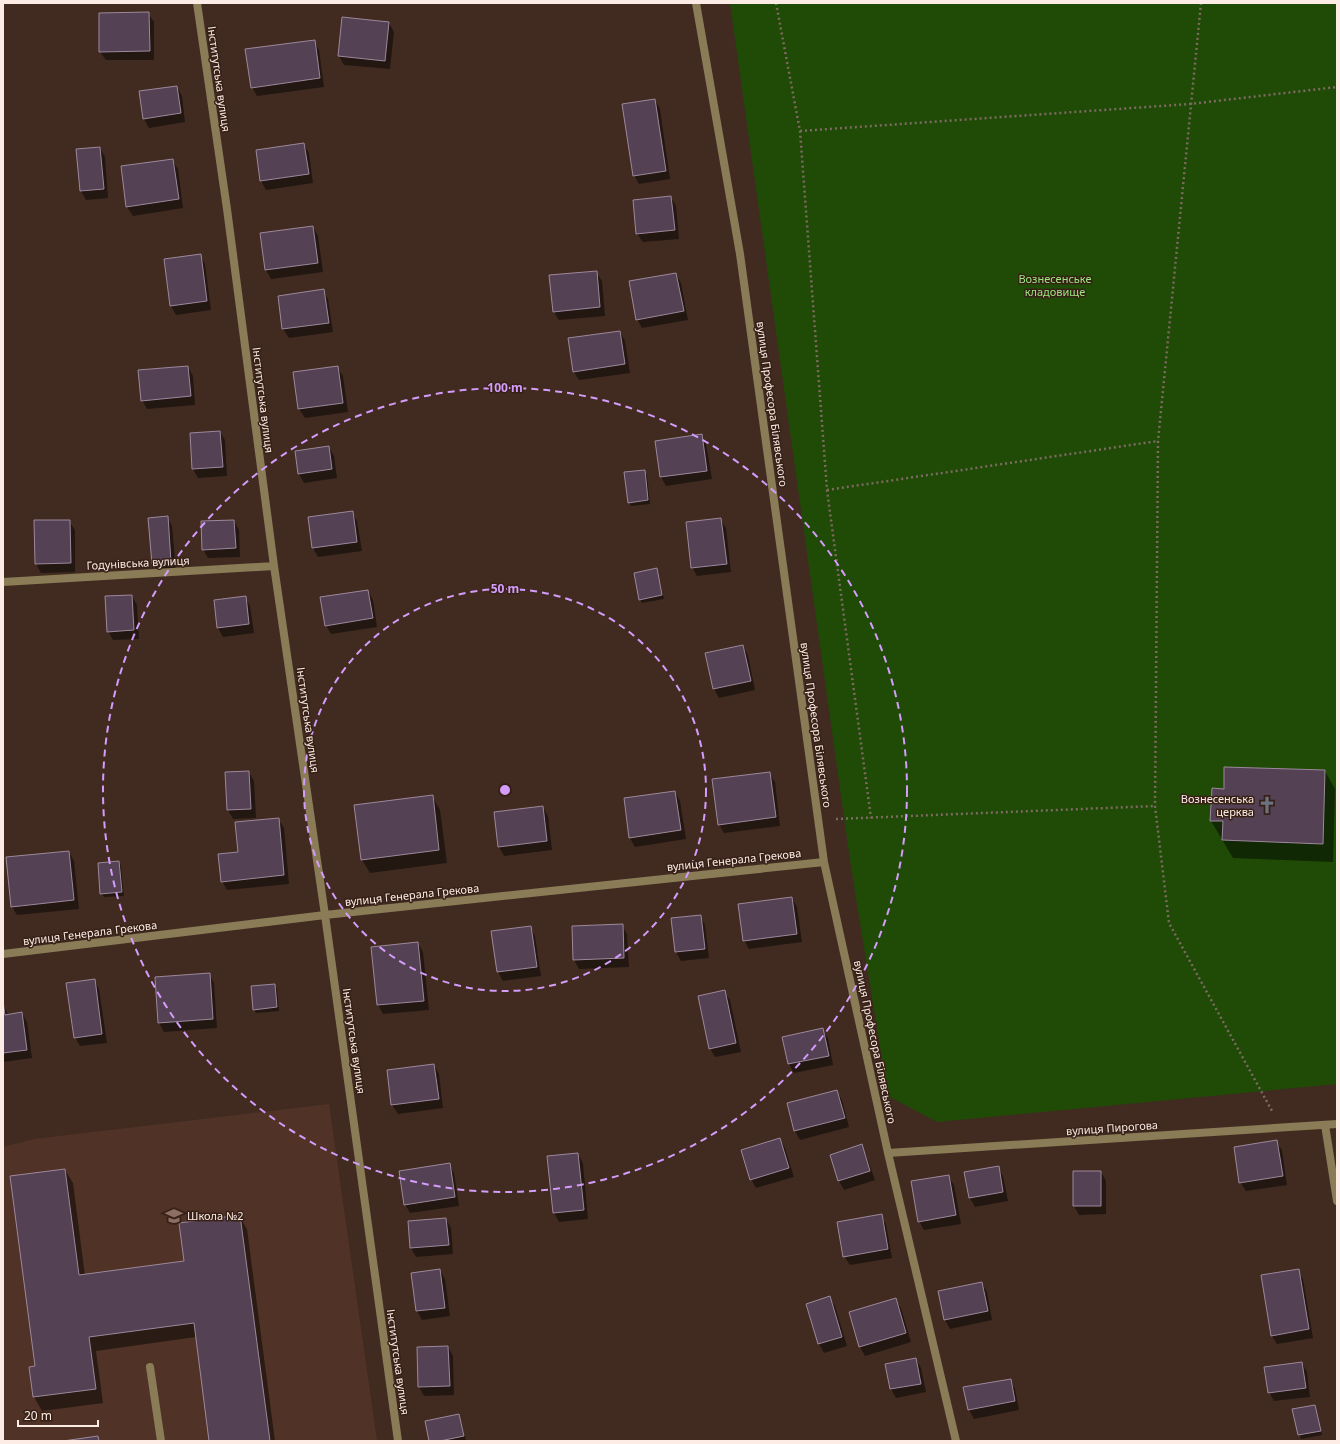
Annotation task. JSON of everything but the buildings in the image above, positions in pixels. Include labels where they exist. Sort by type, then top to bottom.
[{"type":"street","name":"Інститутська вулиця","points":[[197,3],[227,209],[274,566],[325,915],[398,1441]]},
{"type":"street","name":"вулиця Професора Білявського","points":[[696,3],[740,254],[824,862],[888,1153],[956,1441]]},
{"type":"street","name":"Годунівська вулиця","points":[[3,582],[274,566]]},
{"type":"street","name":"вулиця Генерала Грекова","points":[[3,954],[325,915],[824,862]]},
{"type":"street","name":"вулиця Пирогова","points":[[888,1153],[1337,1124]]},
{"type":"street","points":[[1325,1125],[1337,1201]]},
{"type":"street","points":[[150,1367],[162,1441]]},
{"type":"path","points":[[776,3],[800,132],[827,490],[871,818]]},
{"type":"path","points":[[1201,3],[1158,441],[1154,806],[1169,923],[1281,1128]]},
{"type":"path","points":[[800,132],[1190,104],[1337,87]]},
{"type":"path","points":[[827,490],[1158,441]]},
{"type":"path","points":[[818,820],[1154,806]]},
{"type":"shaded area","name":"Школа №2","points":[[329,1104],[377,1441],[3,1441],[3,1147],[34,1139]]},
{"type":"green space","name":"Вознесенське кладовище","points":[[730,3],[1337,3],[1337,1084],[937,1122],[888,1096],[851,867]]},
{"type":"place","name":"Вознесенська церква","points":[[1267,805]]},
{"type":"place","name":"Школа №2","points":[[174,1216]]}]
